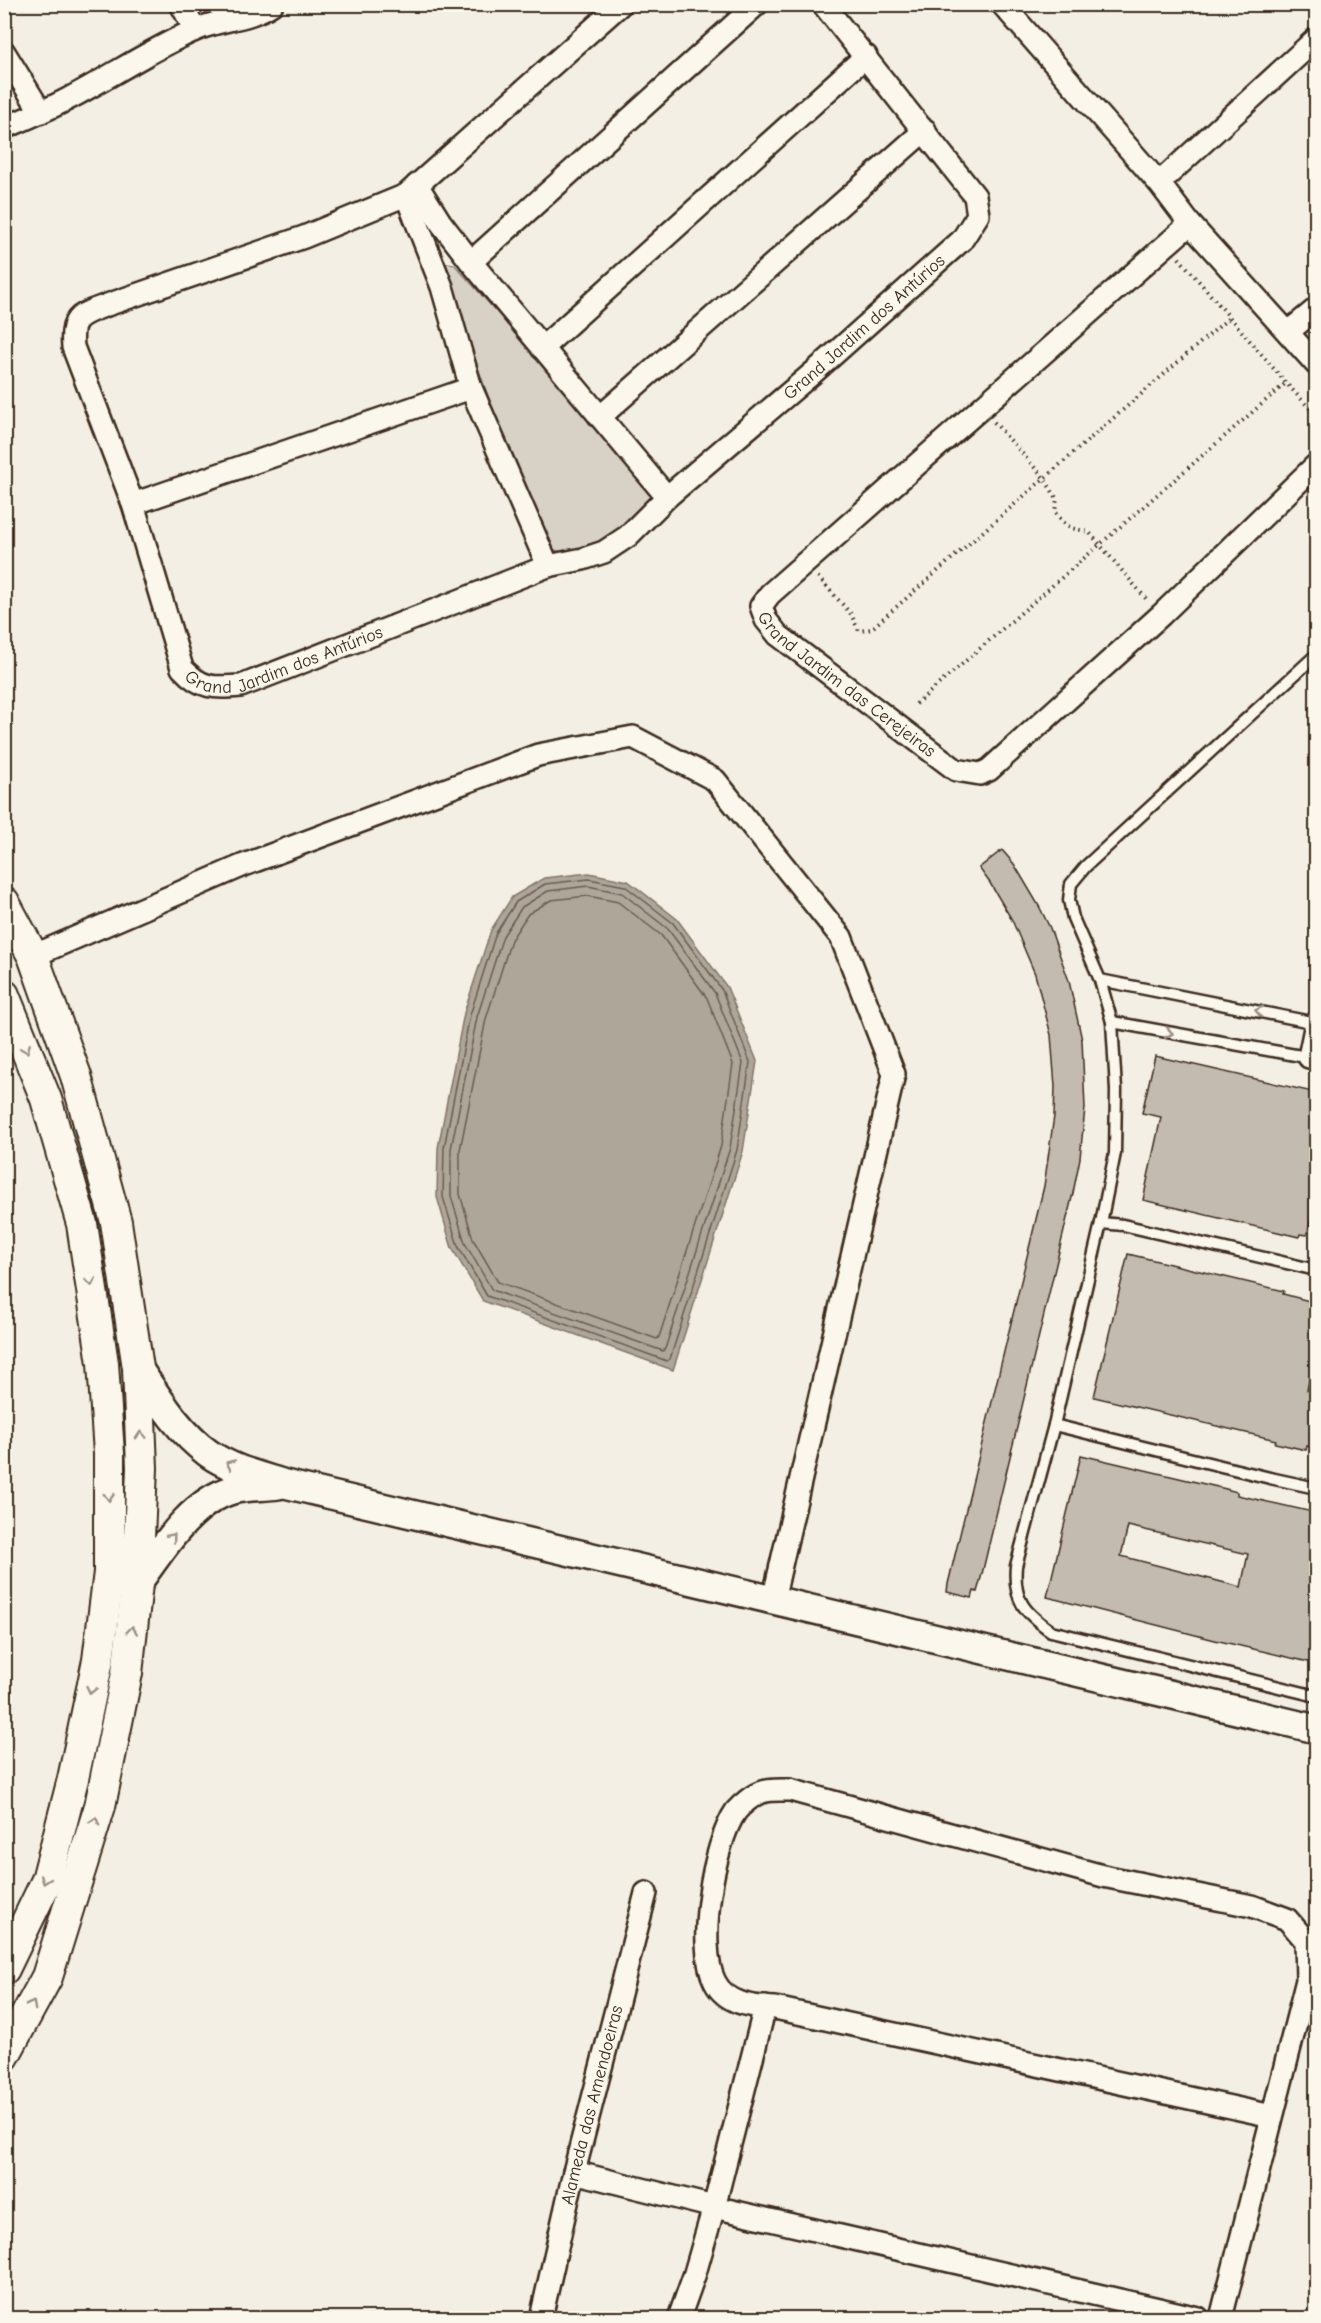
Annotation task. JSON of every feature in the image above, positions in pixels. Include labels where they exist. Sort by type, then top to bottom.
[{"type":"main road","points":[[4,902],[33,956],[76,1076],[116,1222],[138,1368],[142,1468],[137,1584],[128,1673],[100,1806],[47,1977],[4,2056]]},
{"type":"main road","points":[[4,995],[46,1099],[82,1224],[103,1363],[109,1454],[108,1572],[98,1660],[73,1779],[46,1880],[4,1969]]},
{"type":"street","points":[[181,4],[195,30]]},
{"type":"street","points":[[4,128],[67,100],[195,30],[265,9],[272,4]]},
{"type":"street","name":"Grand Jardim dos Antúrios","points":[[621,4],[411,190],[303,237],[107,305],[76,320],[71,330],[73,347],[134,504],[182,668],[192,680],[214,688],[241,686],[548,566],[583,560],[604,552],[628,536],[667,498],[814,372],[962,240],[978,215],[975,196],[823,4]]},
{"type":"street","points":[[471,262],[757,4]]},
{"type":"street","points":[[1002,4],[1160,183],[1190,224],[1317,364]]},
{"type":"street","points":[[1160,183],[1317,39]]},
{"type":"street","points":[[4,52],[41,112]]},
{"type":"street","points":[[542,348],[866,56]]},
{"type":"street","points":[[600,417],[925,130]]},
{"type":"street","points":[[411,190],[441,223],[667,498]]},
{"type":"street","points":[[411,190],[471,388],[548,566]]},
{"type":"street","name":"Grand Jardim das Cerejeiras","points":[[1190,224],[770,594],[761,606],[766,620],[778,634],[956,770],[980,774],[989,770],[1161,615],[1317,465]]},
{"type":"street","points":[[1288,332],[1317,309]]},
{"type":"street","points":[[134,504],[471,388]]},
{"type":"street","points":[[33,956],[244,865],[538,755],[633,737],[715,780],[841,937],[894,1074],[773,1600]]},
{"type":"street","points":[[1313,1058],[1317,1023]]},
{"type":"street","points":[[138,1368],[176,1424],[209,1454],[243,1470],[285,1484],[1317,1729]]},
{"type":"street","points":[[137,1584],[166,1544],[188,1518],[204,1504],[231,1490],[285,1484]]},
{"type":"street","points":[[1221,2319],[1307,1980],[1306,1941],[1287,1919],[1252,1906],[1103,1876],[790,1790],[762,1791],[736,1811],[714,1866],[709,1908],[709,1964],[715,1983],[727,1996],[748,2006],[775,2008],[1272,2115]]},
{"type":"street","name":"Alameda das Amendoeiras","points":[[541,2319],[574,2172],[646,1893]]},
{"type":"street","points":[[679,2319],[714,2207],[765,2007]]},
{"type":"street","points":[[574,2172],[714,2207],[1198,2319]]},
{"type":"lane","points":[[1317,655],[1086,866],[1071,884],[1069,900],[1073,918],[1100,980],[1112,1022],[1116,1090],[1115,1153],[1054,1425],[1016,1566],[1014,1584],[1018,1599],[1032,1617],[1051,1631],[1317,1696]]},
{"type":"lane","points":[[1100,980],[1317,1023]]},
{"type":"lane","points":[[1112,1022],[1313,1058]]},
{"type":"lane","points":[[1101,1223],[1123,1225],[1317,1270]]},
{"type":"lane","points":[[1054,1425],[1317,1488]]},
{"type":"path","points":[[1176,255],[1231,316],[1286,383],[1317,415]]},
{"type":"path","points":[[801,567],[819,578],[851,614],[859,631],[872,629],[1231,316]]},
{"type":"path","points":[[916,704],[1286,383]]},
{"type":"path","points":[[981,409],[1044,478],[1057,499],[1056,511],[1062,521],[1071,528],[1089,532],[1161,615]]},
{"type":"shaded area","points":[[447,263],[454,264],[646,480],[651,498],[643,511],[606,545],[569,554],[551,549],[538,537],[443,269]]},
{"type":"water","points":[[589,873],[628,881],[677,919],[727,987],[757,1061],[743,1151],[673,1370],[483,1301],[452,1248],[437,1197],[438,1148],[464,1013],[491,930],[512,897],[544,878]]},
{"type":"building","points":[[1002,850],[1014,864],[1039,906],[1050,928],[1069,981],[1082,1040],[1085,1108],[1080,1158],[1073,1193],[982,1574],[977,1592],[974,1591],[972,1598],[947,1592],[948,1584],[1044,1186],[1054,1116],[1055,1087],[1051,1035],[1035,974],[1012,920],[979,868]]},
{"type":"building","points":[[1155,1056],[1317,1093],[1317,1194],[1307,1235],[1300,1234],[1299,1237],[1143,1200],[1161,1117],[1142,1113]]},
{"type":"building","points":[[1128,1254],[1284,1291],[1283,1294],[1317,1303],[1316,1349],[1307,1390],[1317,1392],[1317,1449],[1307,1446],[1306,1450],[1275,1443],[1276,1440],[1094,1397]]},
{"type":"building","points":[[1081,1455],[1317,1513],[1317,1664],[1047,1597]],"holes":[[[1128,1526],[1248,1554],[1241,1587],[1121,1556]]]}]
